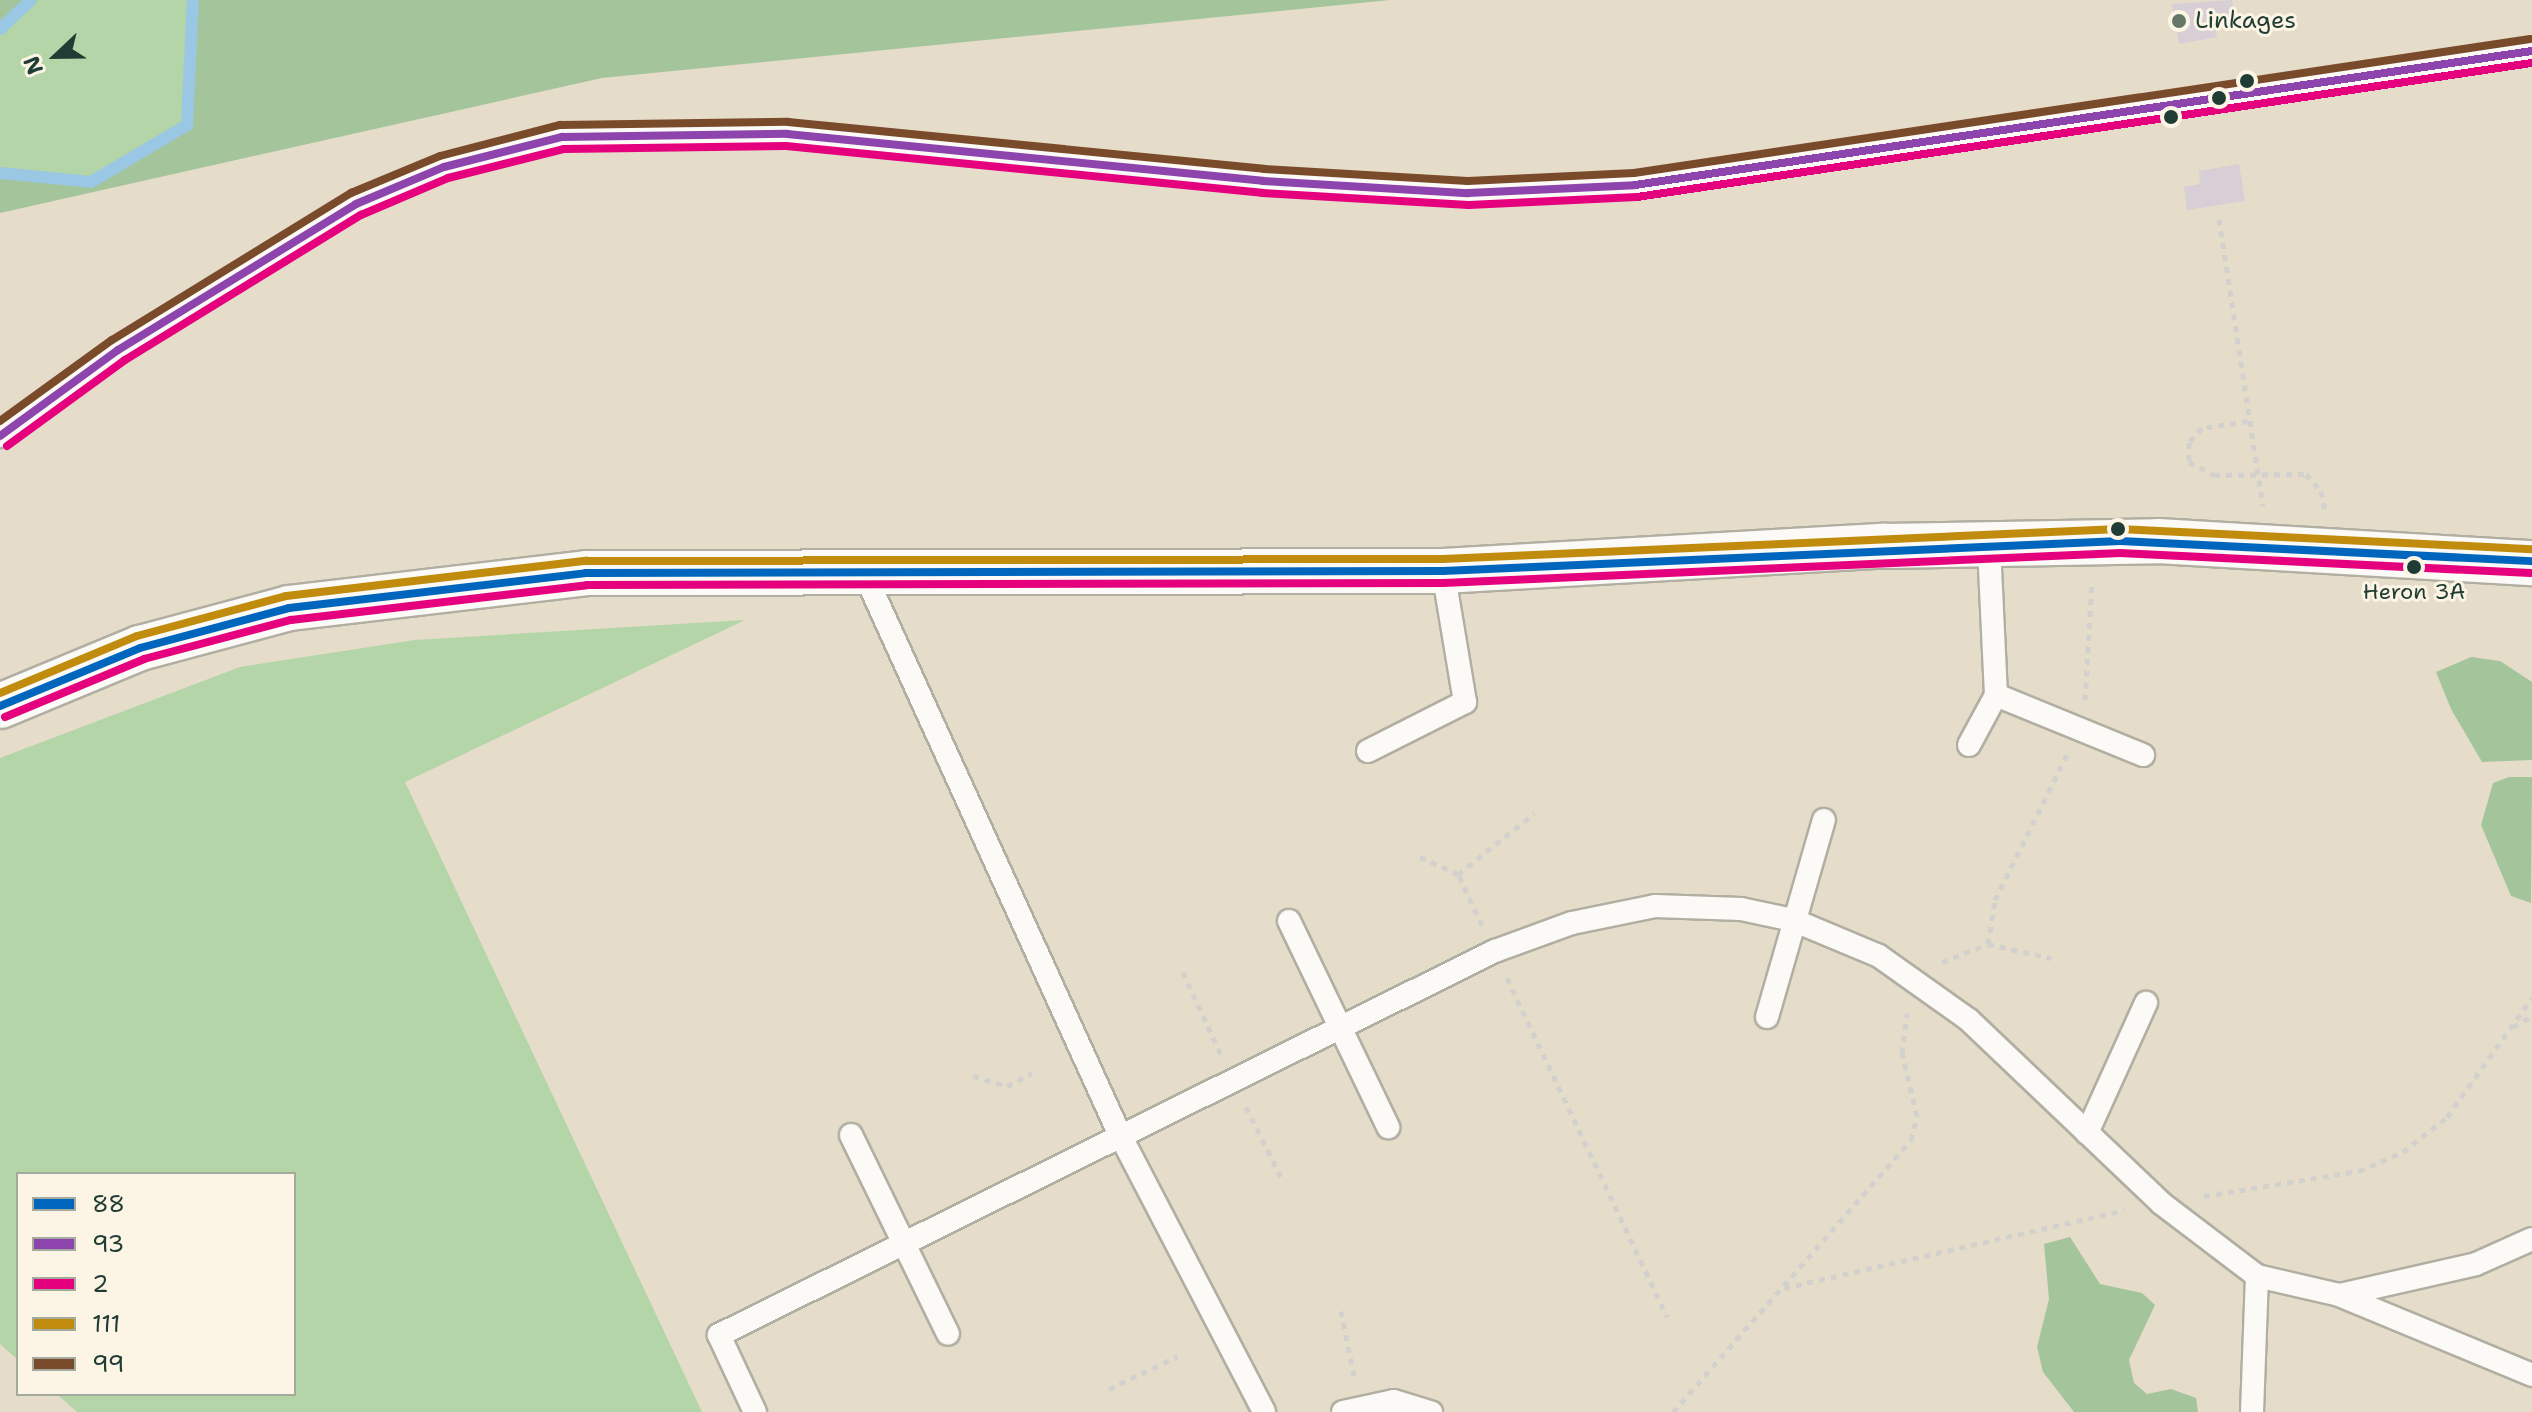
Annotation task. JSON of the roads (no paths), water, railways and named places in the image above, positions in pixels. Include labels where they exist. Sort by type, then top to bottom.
[{"type":"main road","points":[[0,706],[140,648],[367,594],[656,570],[865,575],[1443,571],[1989,544],[2158,541],[2529,562]]},
{"type":"lane","points":[[0,436],[118,350],[342,211],[444,167],[562,137],[787,134],[1263,181],[1468,193],[1635,185],[2532,51]]},
{"type":"lane","points":[[1969,745],[1996,695],[1989,544]]},
{"type":"lane","points":[[1368,751],[1465,702],[1443,571]]},
{"type":"lane","points":[[865,575],[1119,1133],[1264,1412]]},
{"type":"lane","points":[[1996,695],[2081,726],[2143,755]]},
{"type":"lane","points":[[1767,1017],[1824,820]]},
{"type":"lane","points":[[755,1412],[719,1335],[1119,1133],[1495,951],[1572,923],[1655,906],[1741,909],[1835,933],[1926,985],[2161,1203],[2257,1276],[2339,1295],[2532,1375]]},
{"type":"lane","points":[[1289,921],[1344,1025],[1388,1127]]},
{"type":"lane","points":[[2087,1133],[2146,1003]]},
{"type":"lane","points":[[851,1135],[948,1334]]},
{"type":"lane","points":[[2339,1295],[2476,1264],[2532,1239]]},
{"type":"lane","points":[[2252,1412],[2257,1276]]},
{"type":"lane","points":[[1352,1408],[1394,1401],[1431,1412]]},
{"type":"waterway","points":[[0,29],[31,0]]},
{"type":"waterway","points":[[0,173],[91,182],[187,125],[193,0]]},
{"type":"place","name":"Linkages","points":[[2179,21]]},
{"type":"place","name":"Heron 3A","points":[[2414,567]]}]
